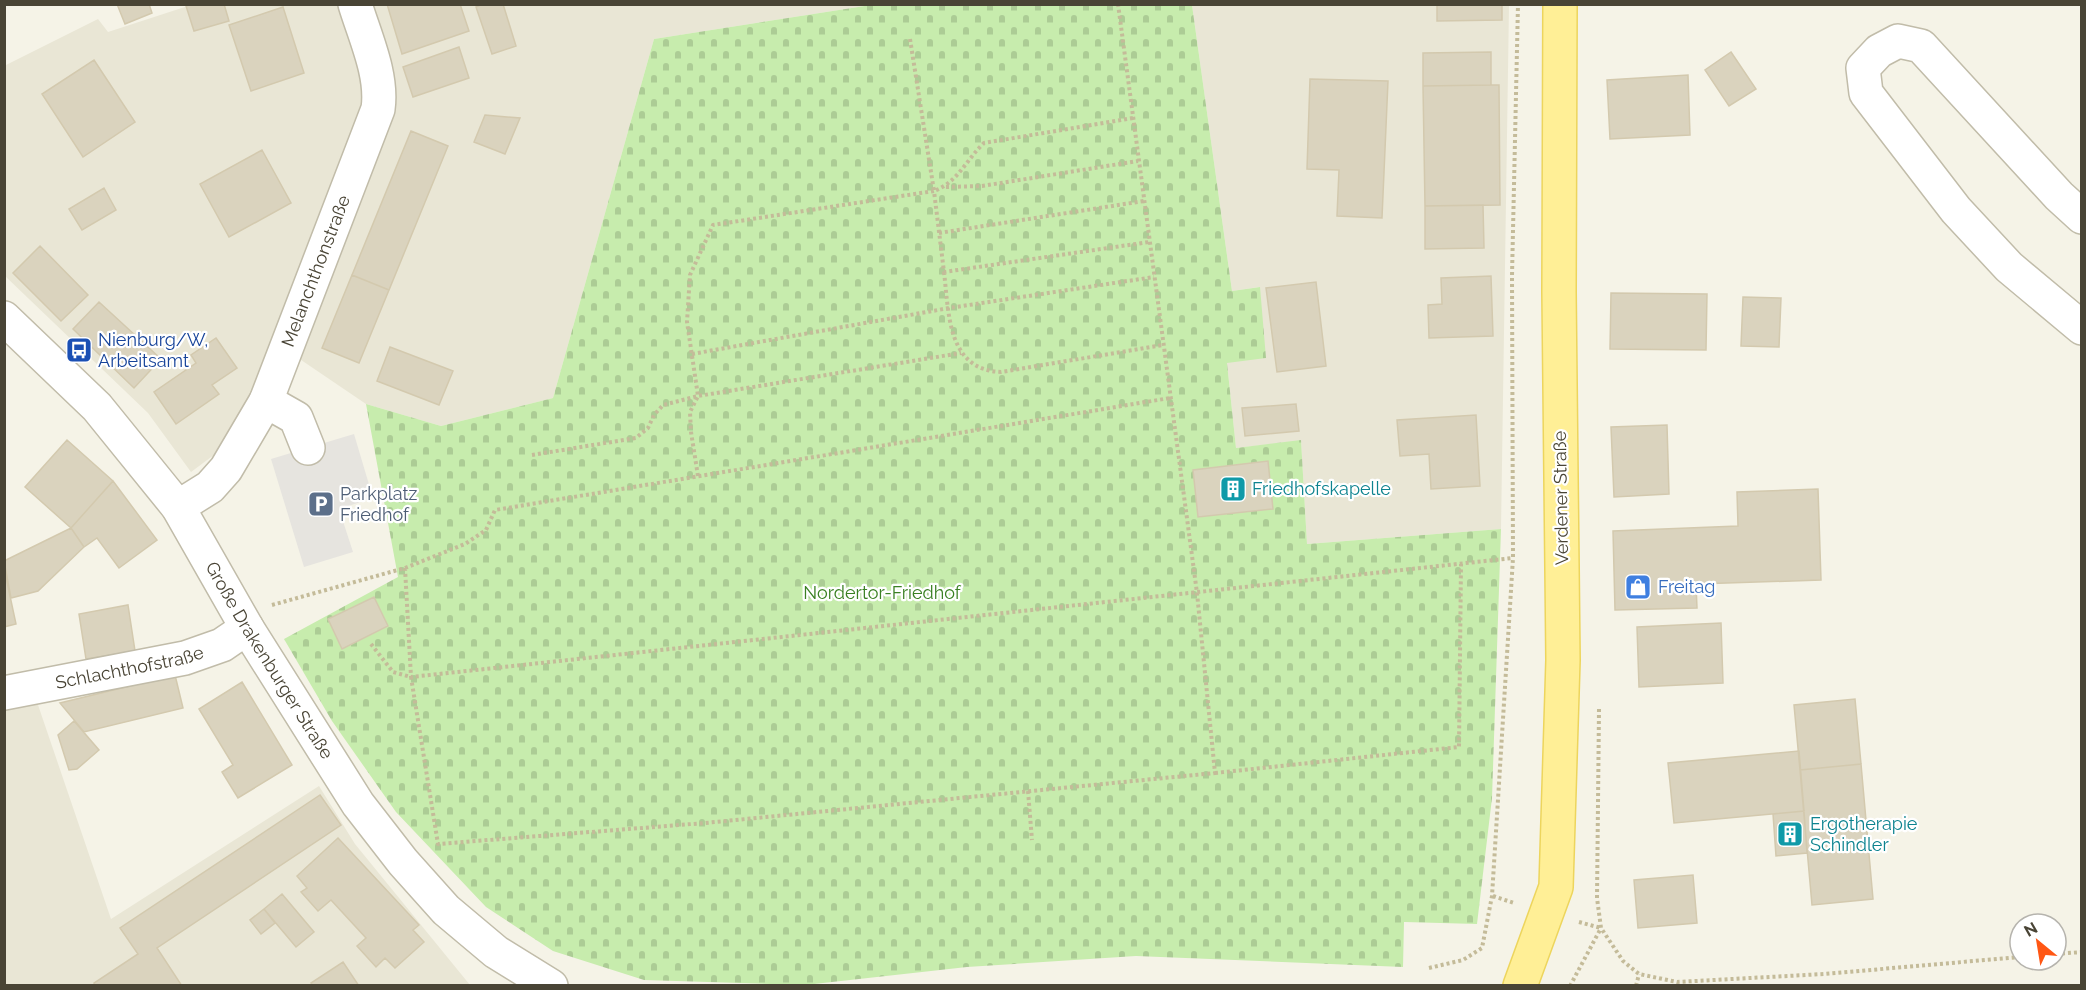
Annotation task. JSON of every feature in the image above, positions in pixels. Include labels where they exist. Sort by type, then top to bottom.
[{"type":"main road","name":"Verdener Straße","points":[[1520,986],[1556,887],[1563,660],[1559,292],[1560,4]]},
{"type":"street","name":"Melanchthonstraße","points":[[178,507],[210,487],[226,470],[266,401],[378,109],[380,95],[376,75],[355,4]]},
{"type":"street","points":[[2082,217],[2059,196],[1921,46],[1898,41],[1879,51],[1863,68],[1866,93],[1956,210],[2009,267],[2082,328]]},
{"type":"street","name":"Große Drakenburger Straße","points":[[4,318],[97,407],[178,507],[247,628],[358,804],[403,862],[446,910],[496,952],[551,986]]},
{"type":"street","points":[[266,401],[296,418],[308,448]]},
{"type":"street","name":"Schlachthofstraße","points":[[4,693],[185,658],[222,645],[247,628]]},
{"type":"path","points":[[1118,4],[1197,592],[1215,773]]},
{"type":"path","points":[[1429,968],[1463,960],[1482,948],[1492,896],[1513,558],[1512,276],[1518,4]]},
{"type":"path","points":[[910,39],[934,191],[951,324],[961,353],[970,363],[984,372],[1001,372],[1163,345]]},
{"type":"path","points":[[945,187],[960,174],[984,143],[1133,118]]},
{"type":"path","points":[[698,476],[690,412],[698,396],[687,322],[690,275],[713,225],[934,191],[945,187],[982,186],[1138,161]]},
{"type":"path","points":[[939,233],[1144,201]]},
{"type":"path","points":[[944,272],[1149,242]]},
{"type":"path","points":[[692,354],[949,308],[1154,277]]},
{"type":"path","points":[[532,456],[636,438],[648,428],[654,415],[663,405],[698,396],[961,353]]},
{"type":"path","points":[[247,628],[272,605],[405,568],[472,539],[486,530],[495,510],[1170,398]]},
{"type":"path","points":[[371,644],[393,672],[411,677],[1513,558]]},
{"type":"path","points":[[405,568],[411,677],[438,844],[705,824],[1459,747],[1461,564]]},
{"type":"path","points":[[1028,791],[1032,840]]},
{"type":"path","points":[[1570,986],[1601,928],[1623,961],[1639,974],[1677,982],[1824,974],[2008,958]]},
{"type":"path","points":[[1636,986],[1639,974]]},
{"type":"shaded area","points":[[191,5],[871,5],[654,39],[553,398],[441,426],[366,404],[279,345],[226,446],[191,472],[148,413],[5,276],[4,66],[98,19],[108,32]]},
{"type":"shaded area","points":[[1192,5],[1509,5],[1501,529],[1307,544],[1301,441],[1236,448],[1227,363],[1259,287],[1232,291]]},
{"type":"shaded area","name":"Parkplatz Friedhof","points":[[354,434],[373,498],[339,509],[353,552],[304,567],[271,459]]},
{"type":"shaded area","points":[[37,702],[111,919],[319,786],[355,844],[470,985],[5,985],[4,709]]},
{"type":"green space","name":"Nordertor-Friedhof","points":[[871,5],[1192,5],[1232,291],[1260,287],[1266,358],[1227,363],[1236,448],[1301,440],[1307,544],[1501,529],[1492,798],[1477,924],[1404,922],[1403,967],[1136,956],[967,967],[805,985],[644,980],[553,951],[486,907],[396,812],[332,721],[284,639],[398,577],[366,404],[441,426],[553,398],[654,39]]},
{"type":"building","points":[[117,4],[149,4],[152,13],[125,24]]},
{"type":"building","points":[[224,4],[229,21],[194,31],[186,6]]},
{"type":"building","points":[[387,4],[460,4],[469,31],[402,54]]},
{"type":"building","points":[[483,4],[503,4],[516,46],[492,54],[476,7]]},
{"type":"building","points":[[1437,4],[1502,4],[1502,20],[1437,21]]},
{"type":"building","points":[[283,7],[304,73],[251,91],[229,25]]},
{"type":"building","points":[[459,47],[469,78],[413,97],[403,67]]},
{"type":"building","points":[[1491,52],[1491,85],[1423,86],[1423,53]]},
{"type":"building","points":[[1731,52],[1756,89],[1729,106],[1705,70]]},
{"type":"building","points":[[94,60],[135,122],[83,157],[42,94]]},
{"type":"building","points":[[1688,75],[1690,135],[1610,139],[1607,80]]},
{"type":"building","points":[[1310,79],[1388,81],[1382,218],[1337,216],[1339,170],[1307,169]]},
{"type":"building","points":[[1499,85],[1500,205],[1425,206],[1423,86]]},
{"type":"building","points":[[485,115],[520,118],[505,154],[474,142]]},
{"type":"building","points":[[411,131],[448,146],[389,290],[352,275]]},
{"type":"building","points":[[262,150],[291,203],[229,237],[200,184]]},
{"type":"building","points":[[104,188],[116,210],[82,230],[69,209]]},
{"type":"building","points":[[1483,205],[1484,248],[1425,249],[1425,206]]},
{"type":"building","points":[[40,246],[88,295],[61,321],[13,273]]},
{"type":"building","points":[[352,275],[389,290],[359,363],[322,348]]},
{"type":"building","points":[[1491,276],[1493,336],[1429,338],[1428,305],[1442,304],[1441,278]]},
{"type":"building","points":[[1316,282],[1326,366],[1277,372],[1266,288]]},
{"type":"building","points":[[1611,293],[1707,294],[1706,350],[1610,349]]},
{"type":"building","points":[[1743,297],[1781,298],[1779,347],[1741,346]]},
{"type":"building","points":[[99,302],[161,359],[134,388],[73,329]]},
{"type":"building","points":[[216,338],[237,368],[212,385],[219,394],[176,424],[154,392],[196,363],[191,355]]},
{"type":"building","points":[[390,347],[453,371],[439,405],[377,381]]},
{"type":"building","points":[[1296,404],[1299,431],[1245,436],[1242,408]]},
{"type":"building","points":[[1476,415],[1480,486],[1431,489],[1429,454],[1400,456],[1397,420]]},
{"type":"building","points":[[1667,425],[1669,494],[1614,497],[1611,427]]},
{"type":"building","points":[[67,440],[113,481],[71,528],[25,487]]},
{"type":"building","name":"Friedhofskapelle","points":[[1268,461],[1273,509],[1198,517],[1193,470]]},
{"type":"building","points":[[113,481],[157,540],[119,568],[97,538],[84,547],[71,528]]},
{"type":"building","points":[[1818,489],[1821,580],[1696,584],[1697,608],[1615,610],[1613,531],[1738,526],[1737,492]]},
{"type":"building","points":[[71,528],[84,547],[38,591],[11,598],[4,561]]},
{"type":"building","points":[[4,568],[16,624],[4,627]]},
{"type":"building","points":[[374,597],[388,626],[342,649],[328,619]]},
{"type":"building","points":[[128,605],[135,651],[86,659],[79,614]]},
{"type":"building","points":[[1721,623],[1723,683],[1639,687],[1637,627]]},
{"type":"building","points":[[175,675],[183,708],[84,732],[60,703]]},
{"type":"building","points":[[242,682],[292,765],[238,798],[222,772],[233,765],[199,709]]},
{"type":"building","points":[[1855,699],[1861,764],[1800,770],[1794,705]]},
{"type":"building","points":[[74,721],[99,750],[77,769],[69,770],[58,735]]},
{"type":"building","points":[[1799,751],[1804,811],[1674,823],[1668,763]]},
{"type":"building","points":[[1861,764],[1873,899],[1812,905],[1800,770]]},
{"type":"building","points":[[320,795],[341,825],[157,948],[182,986],[95,986],[94,983],[138,954],[120,928]]},
{"type":"building","name":"Ergotherapie Schindler","points":[[1804,811],[1807,853],[1776,856],[1773,814]]},
{"type":"building","points":[[338,838],[419,925],[413,930],[424,942],[395,968],[385,958],[376,967],[357,946],[366,938],[331,900],[318,911],[301,892],[307,888],[297,876]]},
{"type":"building","points":[[1693,875],[1697,923],[1638,928],[1634,880]]},
{"type":"building","points":[[282,894],[314,932],[296,947],[264,909]]},
{"type":"building","points":[[264,909],[275,923],[261,934],[250,920]]},
{"type":"building","points":[[343,962],[359,986],[313,986],[311,983]]},
{"type":"place","name":"Nienburg/W, Arbeitsamt","points":[[79,350]]},
{"type":"place","name":"Friedhofskapelle","points":[[1233,489]]},
{"type":"place","name":"Parkplatz Friedhof","points":[[321,504]]},
{"type":"place","name":"Freitag","points":[[1638,587]]},
{"type":"place","name":"Ergotherapie Schindler","points":[[1790,834]]}]
